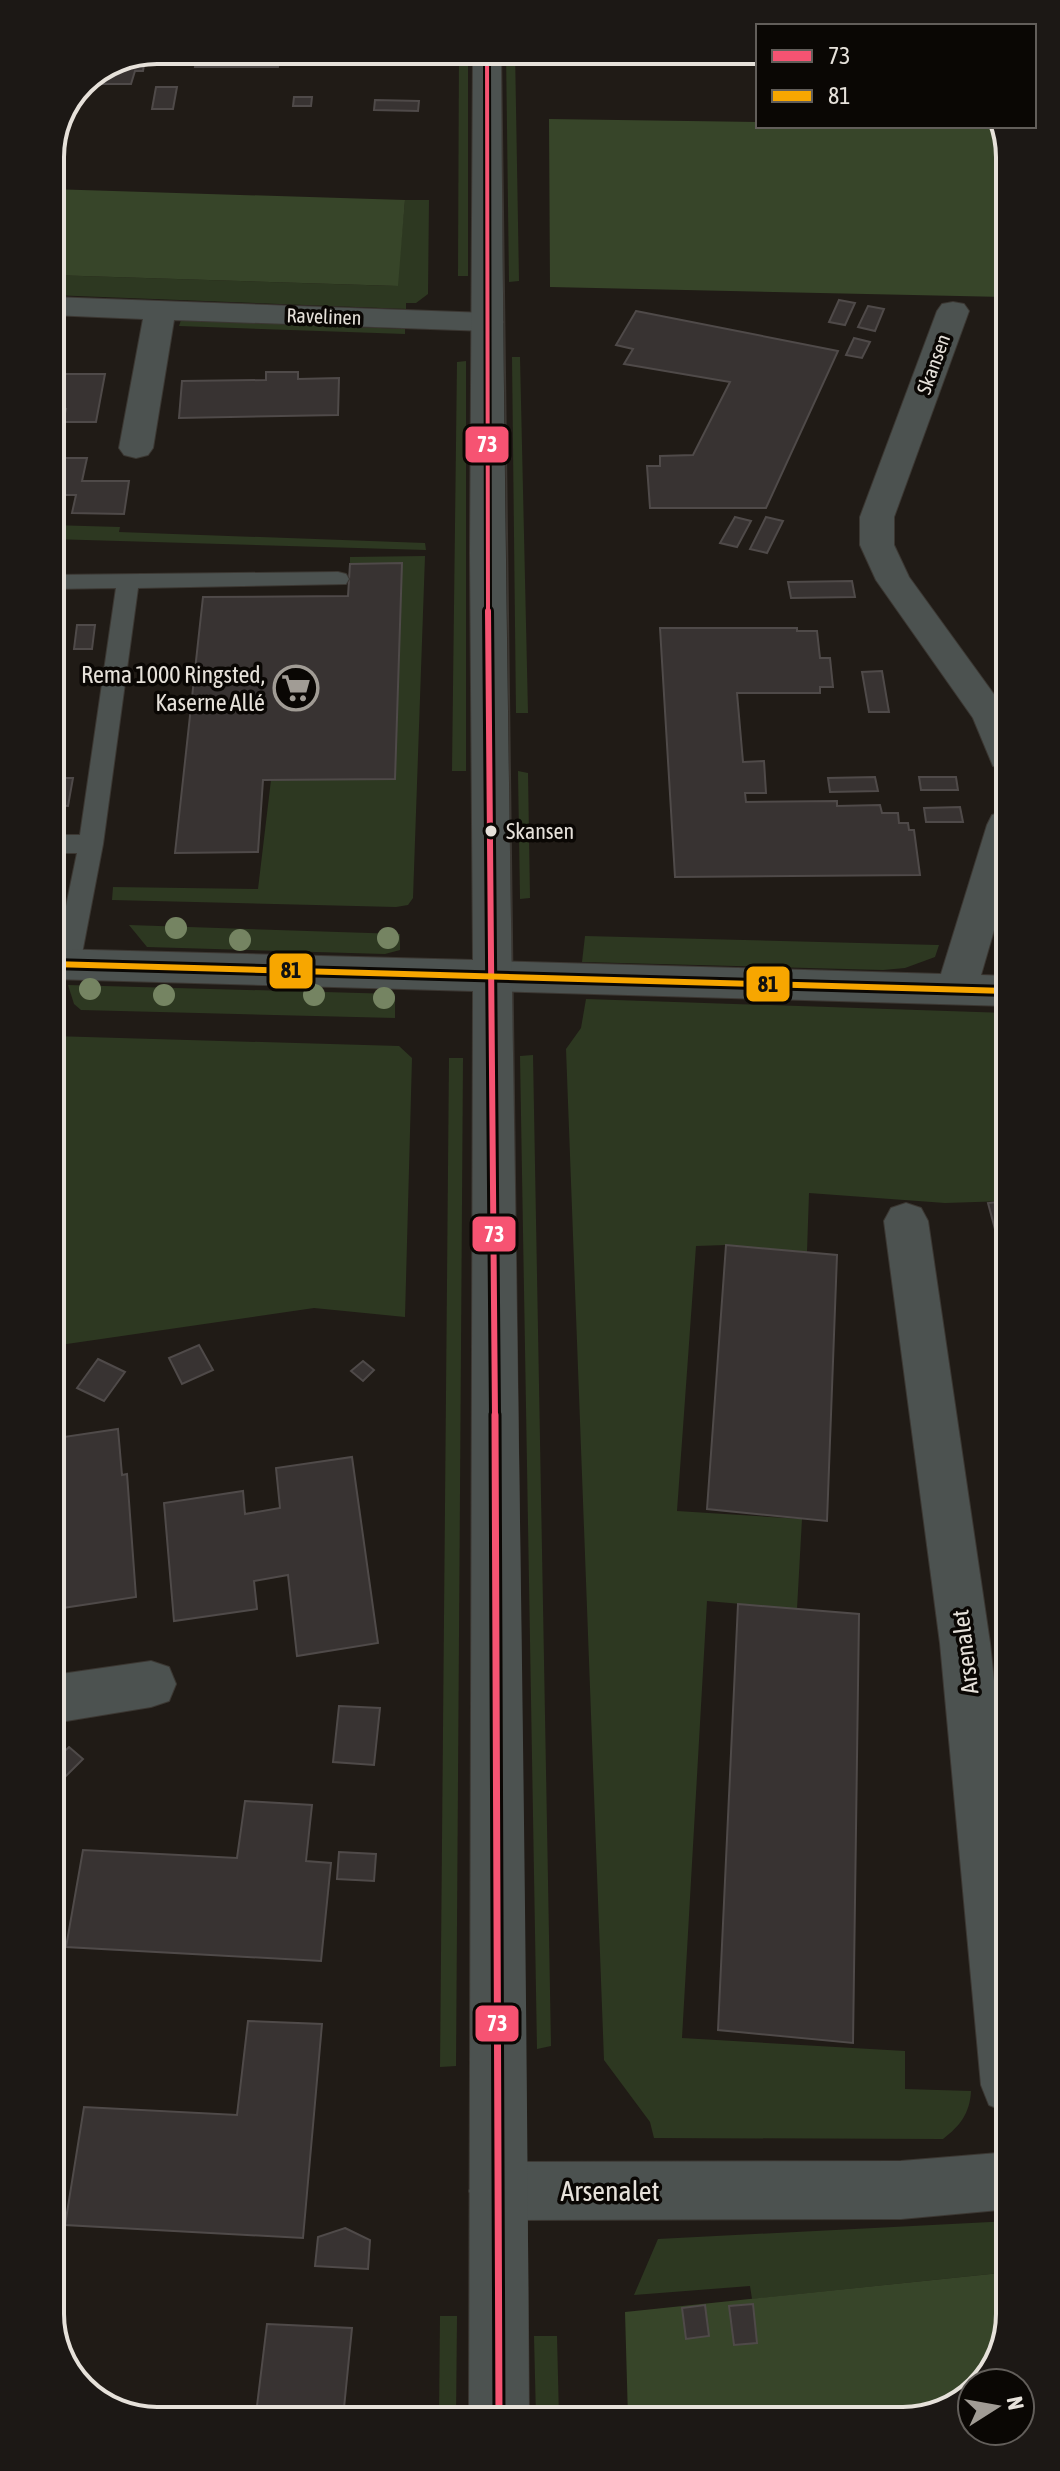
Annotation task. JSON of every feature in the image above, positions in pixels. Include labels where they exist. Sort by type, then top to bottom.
[{"type":"street","points":[[487,64],[487,553],[493,976],[499,2407]]},
{"type":"street","name":"Ravelinen","points":[[64,306],[487,322]]},
{"type":"street","points":[[136,448],[160,310]]},
{"type":"street","name":"Skansen","points":[[953,311],[877,517],[877,545],[893,580],[990,715],[996,731]]},
{"type":"street","points":[[957,989],[996,858]]},
{"type":"street","points":[[64,964],[996,991]]},
{"type":"street","name":"Arsenalet","points":[[906,1221],[965,1643],[996,1954]]},
{"type":"street","points":[[64,1697],[151,1684]]},
{"type":"street","name":"Arsenalet","points":[[498,2191],[901,2190],[996,2181]]},
{"type":"lane","points":[[64,582],[338,579]]},
{"type":"lane","points":[[64,949],[91,844],[128,581]]},
{"type":"lane","points":[[64,844],[91,844]]},
{"type":"green space","points":[[459,64],[468,64],[468,276],[458,276]]},
{"type":"green space","points":[[506,64],[515,64],[519,281],[509,282]]},
{"type":"green space","points":[[549,119],[756,122],[756,128],[991,128],[996,157],[996,297],[550,287]]},
{"type":"green space","points":[[64,189],[405,200],[398,286],[64,275]]},
{"type":"green space","points":[[405,200],[429,200],[428,294],[416,303],[406,303],[406,309],[64,296],[64,275],[397,286]]},
{"type":"green space","points":[[181,320],[405,329],[405,334],[179,326]]},
{"type":"green space","points":[[512,357],[520,357],[528,713],[516,713]]},
{"type":"green space","points":[[466,361],[466,771],[452,771],[457,362]]},
{"type":"green space","points":[[64,525],[120,527],[119,532],[425,543],[426,550],[64,539]]},
{"type":"green space","points":[[425,556],[413,898],[408,905],[112,900],[113,887],[258,889],[271,780],[395,779],[402,564],[350,564],[350,557]]},
{"type":"green space","points":[[518,771],[528,773],[530,898],[520,899]]},
{"type":"green space","points":[[129,925],[400,934],[400,950],[385,954],[147,947]]},
{"type":"green space","points":[[585,936],[939,945],[935,957],[905,968],[883,970],[582,962]]},
{"type":"green space","points":[[68,985],[395,994],[395,1018],[81,1010],[74,1004]]},
{"type":"green space","points":[[586,999],[996,1013],[996,1201],[945,1203],[809,1193],[807,1252],[726,1245],[696,1246],[677,1511],[802,1519],[797,1609],[707,1601],[682,2038],[905,2051],[905,2089],[971,2091],[963,2118],[943,2139],[654,2138],[650,2122],[604,2060],[566,1049],[581,1028]]},
{"type":"green space","points":[[64,1036],[399,1046],[412,1058],[405,1317],[314,1308],[64,1344]]},
{"type":"green space","points":[[533,1055],[551,2046],[537,2049],[520,1056]]},
{"type":"green space","points":[[449,1058],[463,1058],[456,2066],[440,2067]]},
{"type":"green space","points":[[996,2222],[996,2273],[752,2299],[750,2286],[634,2295],[658,2239]]},
{"type":"green space","points":[[996,2273],[994,2332],[986,2355],[979,2367],[956,2367],[956,2390],[933,2402],[903,2407],[628,2407],[625,2312]]},
{"type":"green space","points":[[440,2316],[457,2316],[456,2407],[439,2407]]},
{"type":"green space","points":[[534,2336],[557,2336],[559,2407],[536,2407]]},
{"type":"building","points":[[196,64],[279,64],[278,67],[195,67]]},
{"type":"building","points":[[144,65],[143,71],[135,71],[131,84],[100,84],[122,71]]},
{"type":"building","points":[[156,87],[177,87],[173,109],[152,109]]},
{"type":"building","points":[[294,97],[312,97],[311,106],[293,106]]},
{"type":"building","points":[[375,100],[419,101],[418,111],[374,110]]},
{"type":"building","points":[[839,300],[855,303],[845,325],[829,322]]},
{"type":"building","points":[[868,306],[884,309],[875,331],[858,327]]},
{"type":"building","points":[[636,311],[838,351],[766,508],[650,508],[647,466],[660,466],[660,456],[693,455],[730,382],[624,364],[633,349],[616,345]]},
{"type":"building","points":[[854,338],[870,342],[862,358],[846,355]]},
{"type":"building","points":[[266,372],[298,372],[298,379],[339,378],[338,415],[179,418],[182,381],[266,380]]},
{"type":"building","points":[[64,374],[105,374],[96,422],[64,422]]},
{"type":"building","points":[[64,458],[87,458],[82,481],[129,481],[124,514],[72,513],[76,495],[64,495]]},
{"type":"building","points":[[735,517],[751,521],[737,547],[720,543]]},
{"type":"building","points":[[766,517],[783,521],[767,553],[750,549]]},
{"type":"building","name":"Rema 1000 Ringsted, Kaserne Allé","points":[[402,563],[395,779],[263,780],[258,852],[175,853],[203,597],[348,596],[350,564]]},
{"type":"building","points":[[852,581],[855,597],[791,598],[788,582]]},
{"type":"building","points":[[77,625],[95,625],[92,649],[74,649]]},
{"type":"building","points":[[660,628],[797,628],[797,631],[817,631],[820,658],[830,658],[833,687],[820,687],[820,693],[737,693],[743,762],[764,761],[766,793],[745,793],[746,802],[837,801],[837,806],[880,805],[882,813],[898,813],[899,823],[908,823],[909,830],[914,830],[920,875],[675,877]]},
{"type":"building","points":[[882,671],[889,712],[869,712],[862,672]]},
{"type":"building","points":[[875,777],[878,791],[830,792],[828,778]]},
{"type":"building","points":[[919,777],[956,777],[958,790],[921,790]]},
{"type":"building","points":[[64,778],[73,778],[68,806],[64,806]]},
{"type":"building","points":[[960,807],[963,822],[926,822],[924,808]]},
{"type":"building","points":[[996,1202],[996,1233],[988,1203]]},
{"type":"building","points":[[726,1245],[837,1255],[827,1521],[707,1509]]},
{"type":"building","points":[[199,1345],[213,1370],[182,1384],[169,1358]]},
{"type":"building","points":[[98,1359],[125,1372],[104,1401],[77,1388]]},
{"type":"building","points":[[363,1361],[374,1370],[363,1381],[351,1371]]},
{"type":"building","points":[[118,1429],[122,1475],[127,1474],[136,1597],[64,1608],[64,1437]]},
{"type":"building","points":[[352,1457],[378,1643],[297,1656],[288,1575],[254,1581],[257,1609],[174,1621],[164,1503],[243,1491],[245,1514],[280,1508],[276,1468]]},
{"type":"building","points":[[738,1604],[859,1614],[853,2043],[718,2030]]},
{"type":"building","points":[[339,1706],[380,1708],[374,1765],[333,1762]]},
{"type":"building","points":[[69,1747],[83,1759],[64,1778],[64,1752]]},
{"type":"building","points":[[245,1801],[312,1805],[306,1861],[331,1863],[321,1961],[66,1947],[83,1850],[237,1858]]},
{"type":"building","points":[[339,1852],[376,1854],[374,1881],[337,1879]]},
{"type":"building","points":[[248,2021],[322,2024],[303,2238],[65,2225],[84,2107],[237,2115]]},
{"type":"building","points":[[345,2228],[370,2240],[368,2269],[315,2266],[318,2237]]},
{"type":"building","points":[[753,2304],[757,2343],[734,2345],[729,2306]]},
{"type":"building","points":[[705,2305],[709,2336],[686,2339],[682,2308]]},
{"type":"building","points":[[267,2324],[352,2328],[344,2407],[257,2407]]},
{"type":"transit line","name":"73","points":[[487,64],[487,553],[493,976],[499,2407]]},
{"type":"transit line","name":"81","points":[[64,964],[996,991]]},
{"type":"place","name":"Rema 1000 Ringsted, Kaserne Allé","points":[[296,688]]},
{"type":"place","name":"Skansen","points":[[491,831]]}]
